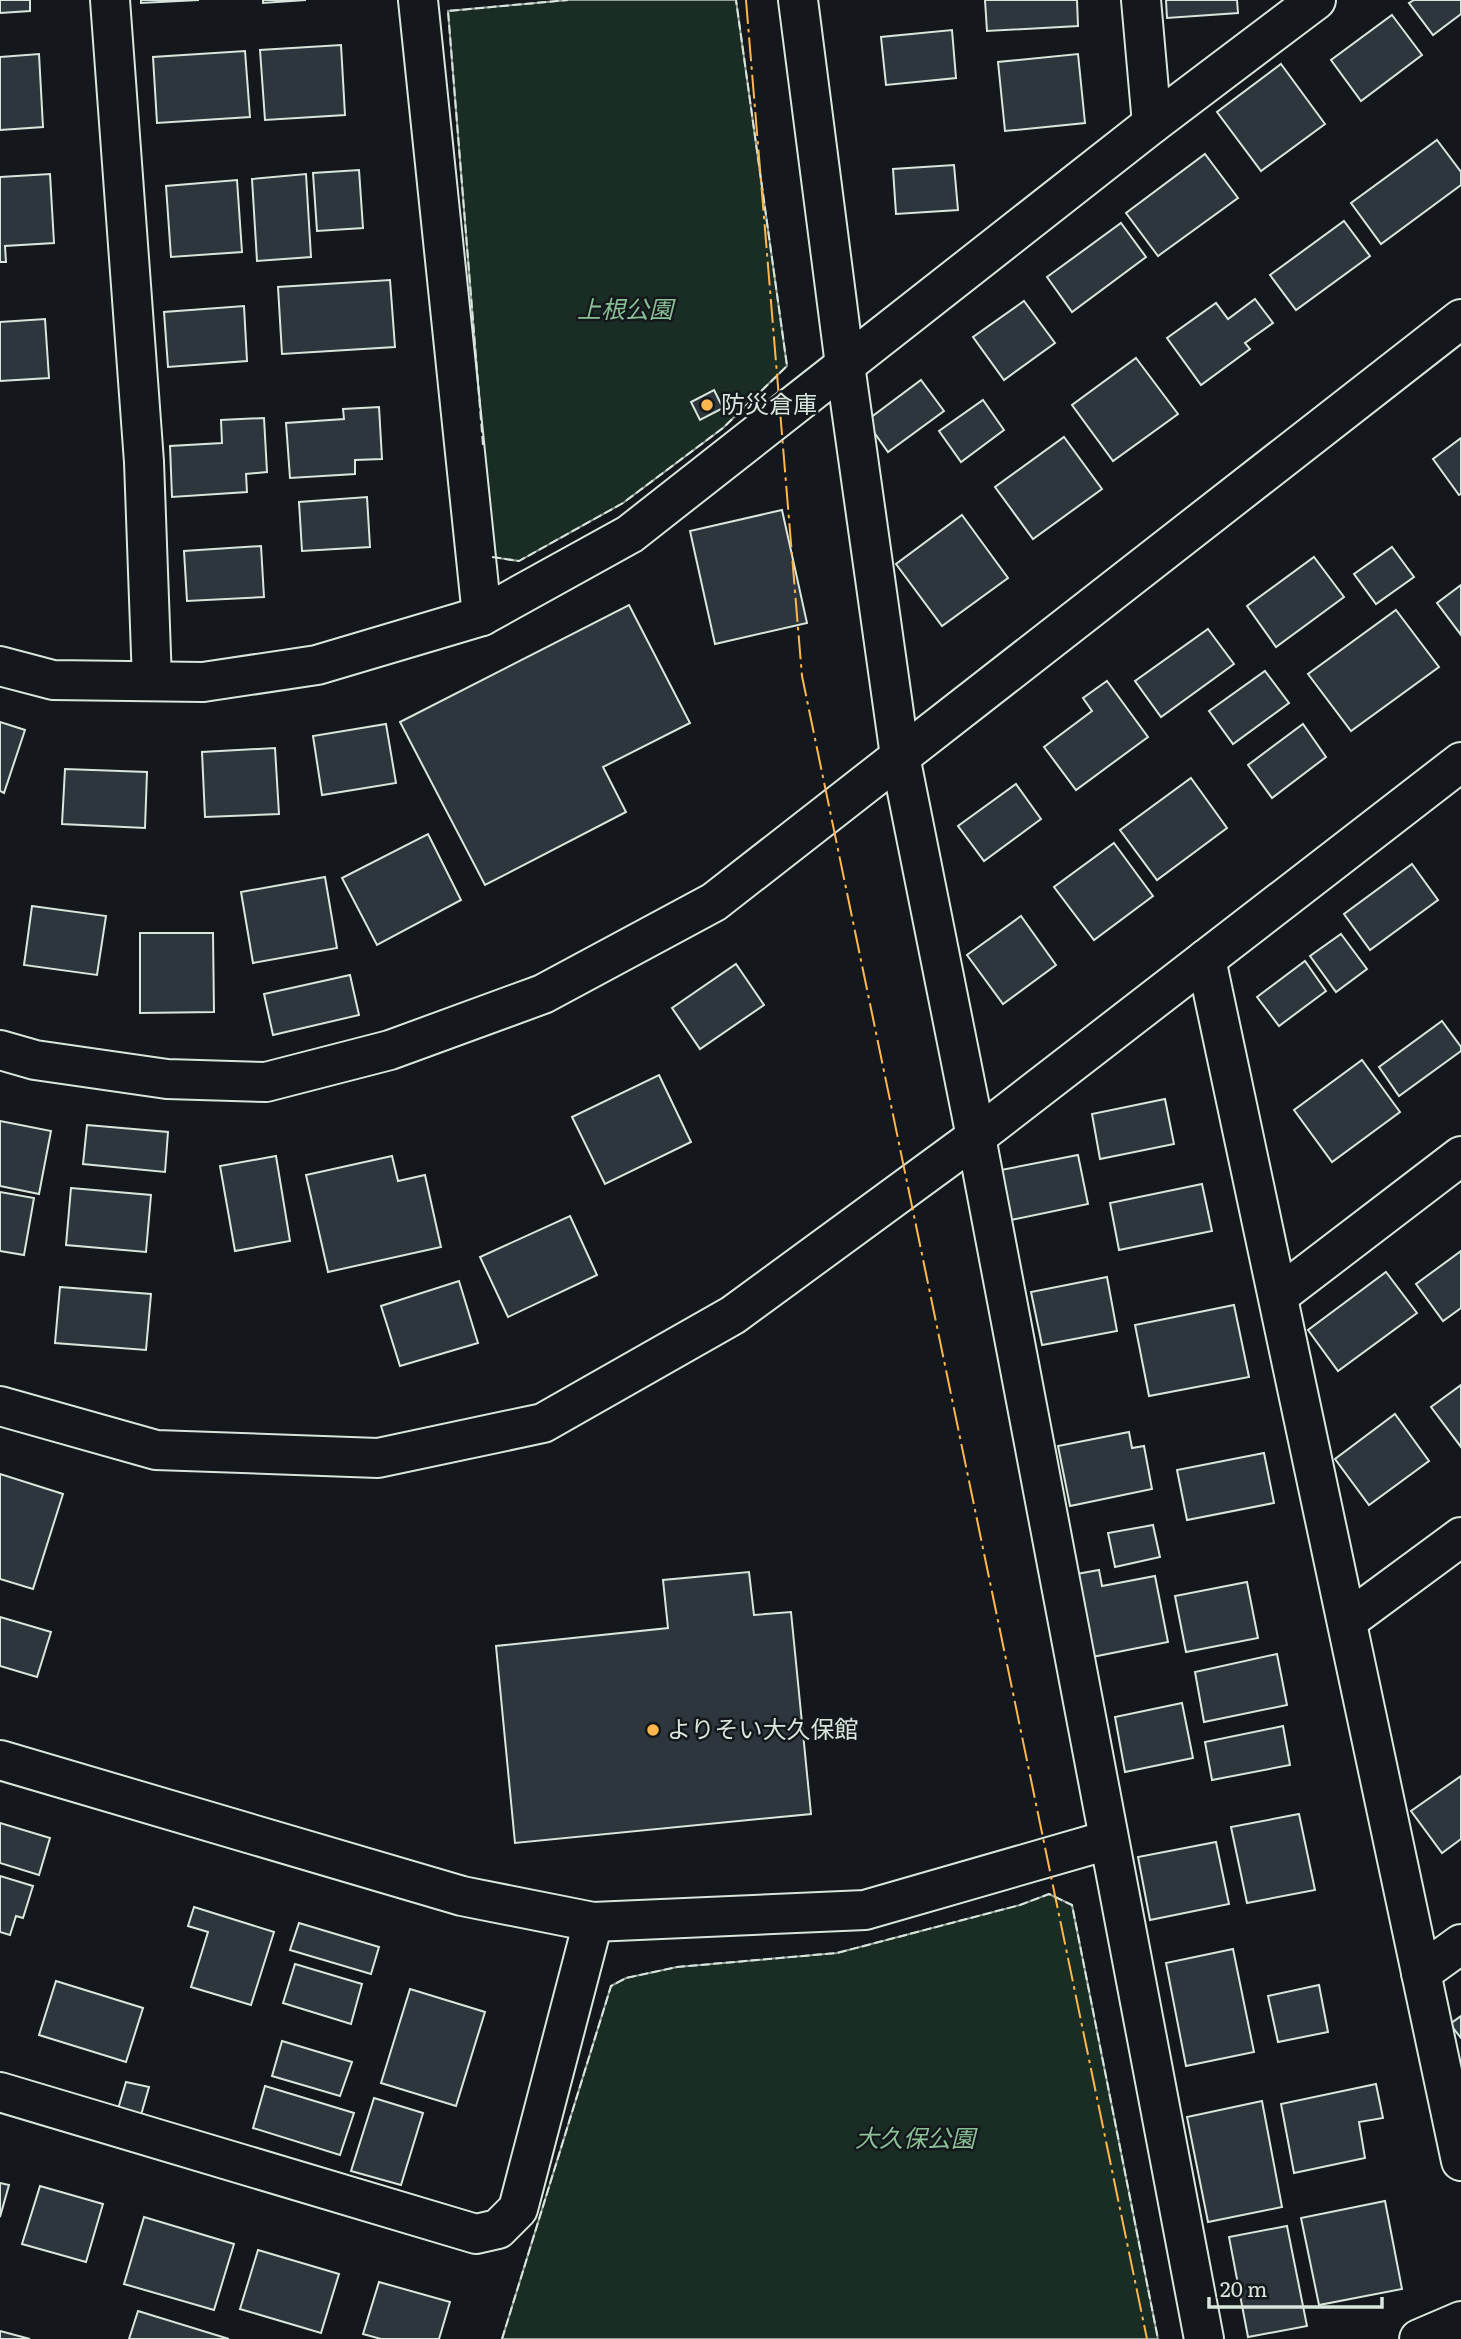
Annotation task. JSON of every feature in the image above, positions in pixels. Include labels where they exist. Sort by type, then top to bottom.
[{"type":"street","points":[[110,0],[144,462],[152,681]]},
{"type":"street","points":[[418,0],[482,616]]},
{"type":"street","points":[[798,0],[845,365],[900,756],[1204,2339]]},
{"type":"street","points":[[1141,0],[1152,124]]},
{"type":"street","points":[[0,666],[53,680],[203,682],[317,665],[482,616],[630,534],[1152,124],[1316,0]]},
{"type":"street","points":[[0,1050],[35,1060],[167,1079],[266,1082],[390,1050],[543,994],[714,902],[1461,319]]},
{"type":"street","points":[[0,1406],[156,1450],[378,1458],[543,1423],[733,1315],[975,1137],[1461,762]]},
{"type":"street","points":[[1206,959],[1461,2161]]},
{"type":"street","points":[[1278,1296],[1461,1156]]},
{"type":"street","points":[[1347,1621],[1461,1537]]},
{"type":"street","points":[[0,1760],[463,1896],[593,1922],[865,1910],[1108,1840]]},
{"type":"street","points":[[0,2092],[476,2234],[498,2229],[518,2209],[593,1922]]},
{"type":"street","points":[[1421,1973],[1461,1944]]},
{"type":"street","points":[[1419,2339],[1461,2321]]},
{"type":"green space","name":"上根公園","points":[[568,0],[736,0],[787,366],[723,428],[623,503],[519,561],[492,557],[448,11]]},
{"type":"green space","name":"大久保公園","points":[[1049,1894],[1072,1905],[1158,2339],[502,2339],[611,1986],[626,1978],[677,1967],[837,1953],[1020,1905]]},
{"type":"building","points":[[0,0],[30,0],[30,11],[0,13]]},
{"type":"building","points":[[141,0],[199,0],[141,3]]},
{"type":"building","points":[[263,0],[306,0],[263,3]]},
{"type":"building","points":[[985,0],[1077,0],[1078,26],[987,31]]},
{"type":"building","points":[[1166,0],[1237,0],[1238,13],[1167,18]]},
{"type":"building","points":[[1414,0],[1461,0],[1461,14],[1433,35],[1409,3]]},
{"type":"building","points":[[1392,15],[1422,55],[1361,101],[1331,60]]},
{"type":"building","points":[[952,30],[956,78],[886,85],[881,37]]},
{"type":"building","points":[[341,45],[345,115],[265,120],[260,50]]},
{"type":"building","points":[[245,51],[250,117],[157,123],[153,57]]},
{"type":"building","points":[[39,54],[43,127],[0,130],[0,57]]},
{"type":"building","points":[[1078,54],[1085,123],[1005,131],[998,62]]},
{"type":"building","points":[[1281,64],[1325,124],[1261,171],[1217,112]]},
{"type":"building","points":[[1437,140],[1461,172],[1461,185],[1381,244],[1351,203]]},
{"type":"building","points":[[1205,154],[1238,198],[1158,256],[1126,213]]},
{"type":"building","points":[[954,165],[958,210],[896,214],[893,169]]},
{"type":"building","points":[[359,170],[363,228],[317,231],[313,173]]},
{"type":"building","points":[[50,174],[54,243],[5,246],[6,262],[0,262],[0,177]]},
{"type":"building","points":[[306,174],[311,257],[257,261],[252,179]]},
{"type":"building","points":[[237,180],[242,252],[171,257],[166,186]]},
{"type":"building","points":[[1344,221],[1370,256],[1296,310],[1270,275]]},
{"type":"building","points":[[1121,223],[1146,257],[1072,312],[1047,277]]},
{"type":"building","points":[[390,280],[395,347],[282,354],[278,287]]},
{"type":"building","points":[[1255,299],[1273,323],[1245,343],[1250,349],[1201,385],[1167,338],[1216,303],[1228,319]]},
{"type":"building","points":[[1024,301],[1055,343],[1004,380],[973,337]]},
{"type":"building","points":[[244,306],[247,361],[168,367],[164,312]]},
{"type":"building","points":[[45,319],[49,378],[0,381],[0,322]]},
{"type":"building","points":[[1136,358],[1178,414],[1113,461],[1072,405]]},
{"type":"building","points":[[921,380],[944,411],[888,452],[866,421]]},
{"type":"building","name":"防災倉庫","points":[[714,390],[723,408],[700,420],[691,402]]},
{"type":"building","points":[[983,400],[1004,430],[961,462],[939,431]]},
{"type":"building","points":[[379,407],[382,459],[355,460],[355,474],[290,478],[286,423],[344,419],[343,409]]},
{"type":"building","points":[[264,418],[267,472],[246,474],[247,492],[172,497],[170,446],[222,443],[221,420]]},
{"type":"building","points":[[1064,437],[1102,489],[1033,539],[995,487]]},
{"type":"building","points":[[1461,438],[1461,494],[1459,495],[1433,459]]},
{"type":"building","points":[[367,497],[370,547],[302,551],[299,502]]},
{"type":"building","points":[[782,510],[807,623],[715,644],[690,531]]},
{"type":"building","points":[[962,515],[1008,578],[942,626],[896,564]]},
{"type":"building","points":[[261,546],[264,597],[187,601],[184,551]]},
{"type":"building","points":[[1392,547],[1414,577],[1376,604],[1354,574]]},
{"type":"building","points":[[1314,557],[1344,597],[1276,647],[1247,606]]},
{"type":"building","points":[[1461,585],[1461,635],[1437,603]]},
{"type":"building","points":[[629,605],[690,723],[603,767],[626,812],[485,885],[400,722]]},
{"type":"building","points":[[1396,610],[1439,667],[1351,731],[1308,674]]},
{"type":"building","points":[[1208,629],[1234,664],[1161,717],[1135,681]]},
{"type":"building","points":[[1265,671],[1289,703],[1233,744],[1209,711]]},
{"type":"building","points":[[1107,681],[1148,737],[1076,790],[1044,747],[1092,711],[1083,698]]},
{"type":"building","points":[[0,722],[25,730],[4,793],[0,791]]},
{"type":"building","points":[[386,724],[396,783],[322,795],[313,736]]},
{"type":"building","points":[[1303,724],[1326,757],[1272,798],[1248,765]]},
{"type":"building","points":[[275,748],[279,814],[205,817],[202,752]]},
{"type":"building","points":[[65,769],[147,772],[145,828],[62,824]]},
{"type":"building","points":[[1191,778],[1227,828],[1157,880],[1120,830]]},
{"type":"building","points":[[1016,784],[1041,819],[984,861],[958,826]]},
{"type":"building","points":[[428,834],[461,900],[377,945],[342,878]]},
{"type":"building","points":[[1114,843],[1153,896],[1094,940],[1054,887]]},
{"type":"building","points":[[1412,864],[1438,900],[1370,950],[1344,914]]},
{"type":"building","points":[[325,877],[337,948],[253,963],[241,892]]},
{"type":"building","points":[[32,906],[106,916],[97,975],[24,965]]},
{"type":"building","points":[[1021,916],[1056,965],[1003,1004],[967,955]]},
{"type":"building","points":[[140,933],[213,933],[214,1012],[140,1013]]},
{"type":"building","points":[[1341,934],[1367,969],[1336,992],[1310,956]]},
{"type":"building","points":[[1305,961],[1326,991],[1279,1026],[1257,997]]},
{"type":"building","points":[[736,964],[764,1005],[700,1049],[672,1008]]},
{"type":"building","points":[[350,975],[359,1015],[273,1035],[264,994]]},
{"type":"building","points":[[1442,1021],[1461,1047],[1461,1051],[1399,1096],[1379,1067]]},
{"type":"building","points":[[1362,1060],[1400,1112],[1332,1162],[1294,1110]]},
{"type":"building","points":[[659,1075],[691,1142],[605,1184],[572,1117]]},
{"type":"building","points":[[1165,1099],[1174,1144],[1100,1159],[1092,1114]]},
{"type":"building","points":[[0,1121],[51,1131],[39,1194],[0,1186]]},
{"type":"building","points":[[87,1125],[168,1132],[165,1172],[83,1164]]},
{"type":"building","points":[[1078,1155],[1088,1204],[1011,1220],[1001,1170]]},
{"type":"building","points":[[276,1156],[290,1241],[235,1251],[220,1166]]},
{"type":"building","points":[[392,1156],[398,1181],[425,1175],[441,1247],[328,1272],[306,1175]]},
{"type":"building","points":[[1202,1184],[1212,1231],[1119,1250],[1110,1203]]},
{"type":"building","points":[[71,1188],[151,1195],[146,1252],[66,1245]]},
{"type":"building","points":[[0,1192],[34,1198],[24,1255],[0,1251]]},
{"type":"building","points":[[570,1216],[597,1275],[508,1317],[480,1257]]},
{"type":"building","points":[[1461,1251],[1461,1308],[1443,1321],[1416,1284]]},
{"type":"building","points":[[1386,1272],[1417,1313],[1338,1371],[1308,1330]]},
{"type":"building","points":[[1107,1277],[1117,1331],[1042,1345],[1031,1292]]},
{"type":"building","points":[[459,1281],[478,1343],[400,1366],[381,1306]]},
{"type":"building","points":[[60,1287],[151,1294],[146,1350],[55,1343]]},
{"type":"building","points":[[1234,1305],[1249,1377],[1149,1396],[1135,1325]]},
{"type":"building","points":[[1461,1385],[1461,1447],[1431,1407]]},
{"type":"building","points":[[1395,1414],[1429,1461],[1369,1505],[1335,1459]]},
{"type":"building","points":[[1129,1432],[1132,1448],[1144,1446],[1152,1489],[1070,1506],[1058,1446]]},
{"type":"building","points":[[1264,1453],[1274,1503],[1187,1520],[1177,1470]]},
{"type":"building","points":[[0,1474],[63,1494],[33,1589],[0,1579]]},
{"type":"building","points":[[1153,1525],[1160,1557],[1115,1567],[1108,1533]]},
{"type":"building","points":[[1099,1570],[1102,1586],[1155,1576],[1168,1642],[1087,1658],[1071,1575]]},
{"type":"building","name":"よりそい大久保館","points":[[749,1572],[754,1615],[791,1612],[811,1814],[515,1843],[496,1646],[668,1628],[663,1580]]},
{"type":"building","points":[[1247,1582],[1258,1638],[1186,1652],[1175,1596]]},
{"type":"building","points":[[0,1617],[51,1632],[37,1677],[0,1666]]},
{"type":"building","points":[[1277,1654],[1287,1705],[1204,1722],[1195,1672]]},
{"type":"building","points":[[1182,1703],[1193,1758],[1125,1772],[1115,1717]]},
{"type":"building","points":[[1283,1726],[1290,1765],[1212,1780],[1205,1742]]},
{"type":"building","points":[[1461,1776],[1461,1839],[1442,1853],[1411,1811]]},
{"type":"building","points":[[1299,1814],[1315,1890],[1247,1903],[1231,1827]]},
{"type":"building","points":[[0,1823],[50,1838],[39,1875],[0,1863]]},
{"type":"building","points":[[1216,1842],[1229,1904],[1150,1920],[1138,1857]]},
{"type":"building","points":[[0,1876],[33,1886],[23,1918],[16,1916],[10,1935],[0,1932]]},
{"type":"building","points":[[194,1907],[274,1932],[251,2005],[191,1987],[208,1932],[188,1926]]},
{"type":"building","points":[[299,1923],[379,1947],[371,1974],[290,1950]]},
{"type":"building","points":[[1233,1949],[1254,2052],[1186,2066],[1166,1963]]},
{"type":"building","points":[[295,1964],[362,1984],[351,2024],[283,2003]]},
{"type":"building","points":[[56,1981],[143,2008],[126,2062],[39,2035]]},
{"type":"building","points":[[1319,1985],[1328,2032],[1278,2042],[1268,1996]]},
{"type":"building","points":[[410,1989],[485,2012],[456,2106],[381,2083]]},
{"type":"building","points":[[1461,2016],[1461,2038],[1450,2024]]},
{"type":"building","points":[[282,2041],[352,2062],[340,2096],[272,2076]]},
{"type":"building","points":[[126,2082],[149,2087],[141,2115],[118,2109]]},
{"type":"building","points":[[1376,2084],[1383,2118],[1359,2122],[1365,2158],[1294,2173],[1281,2104]]},
{"type":"building","points":[[265,2086],[354,2113],[340,2155],[253,2128]]},
{"type":"building","points":[[374,2098],[423,2113],[401,2185],[351,2171]]},
{"type":"building","points":[[1262,2101],[1282,2207],[1208,2222],[1187,2117]]},
{"type":"building","points":[[0,2183],[9,2185],[0,2217]]},
{"type":"building","points":[[40,2186],[103,2204],[86,2262],[22,2244]]},
{"type":"building","points":[[1385,2201],[1402,2289],[1319,2305],[1301,2218]]},
{"type":"building","points":[[144,2217],[234,2244],[214,2310],[124,2284]]},
{"type":"building","points":[[1287,2226],[1307,2326],[1248,2337],[1229,2237]]},
{"type":"building","points":[[258,2250],[339,2274],[321,2333],[240,2309]]},
{"type":"building","points":[[379,2282],[450,2302],[439,2339],[381,2339],[363,2334]]},
{"type":"building","points":[[138,2311],[229,2339],[129,2339]]},
{"type":"building","points":[[0,2331],[30,2339],[0,2339]]},
{"type":"fence","points":[[483,445],[448,11],[568,0]]},
{"type":"fence","points":[[492,557],[519,561],[623,503],[723,428],[787,366],[736,0]]},
{"type":"fence","points":[[502,2339],[611,1986],[626,1978],[677,1967],[837,1953],[1020,1905],[1049,1894],[1072,1905],[1158,2339]]},
{"type":"power","points":[[746,0],[802,676],[1147,2339]]},
{"type":"place","name":"防災倉庫","points":[[707,405]]},
{"type":"place","name":"よりそい大久保館","points":[[653,1730]]}]
